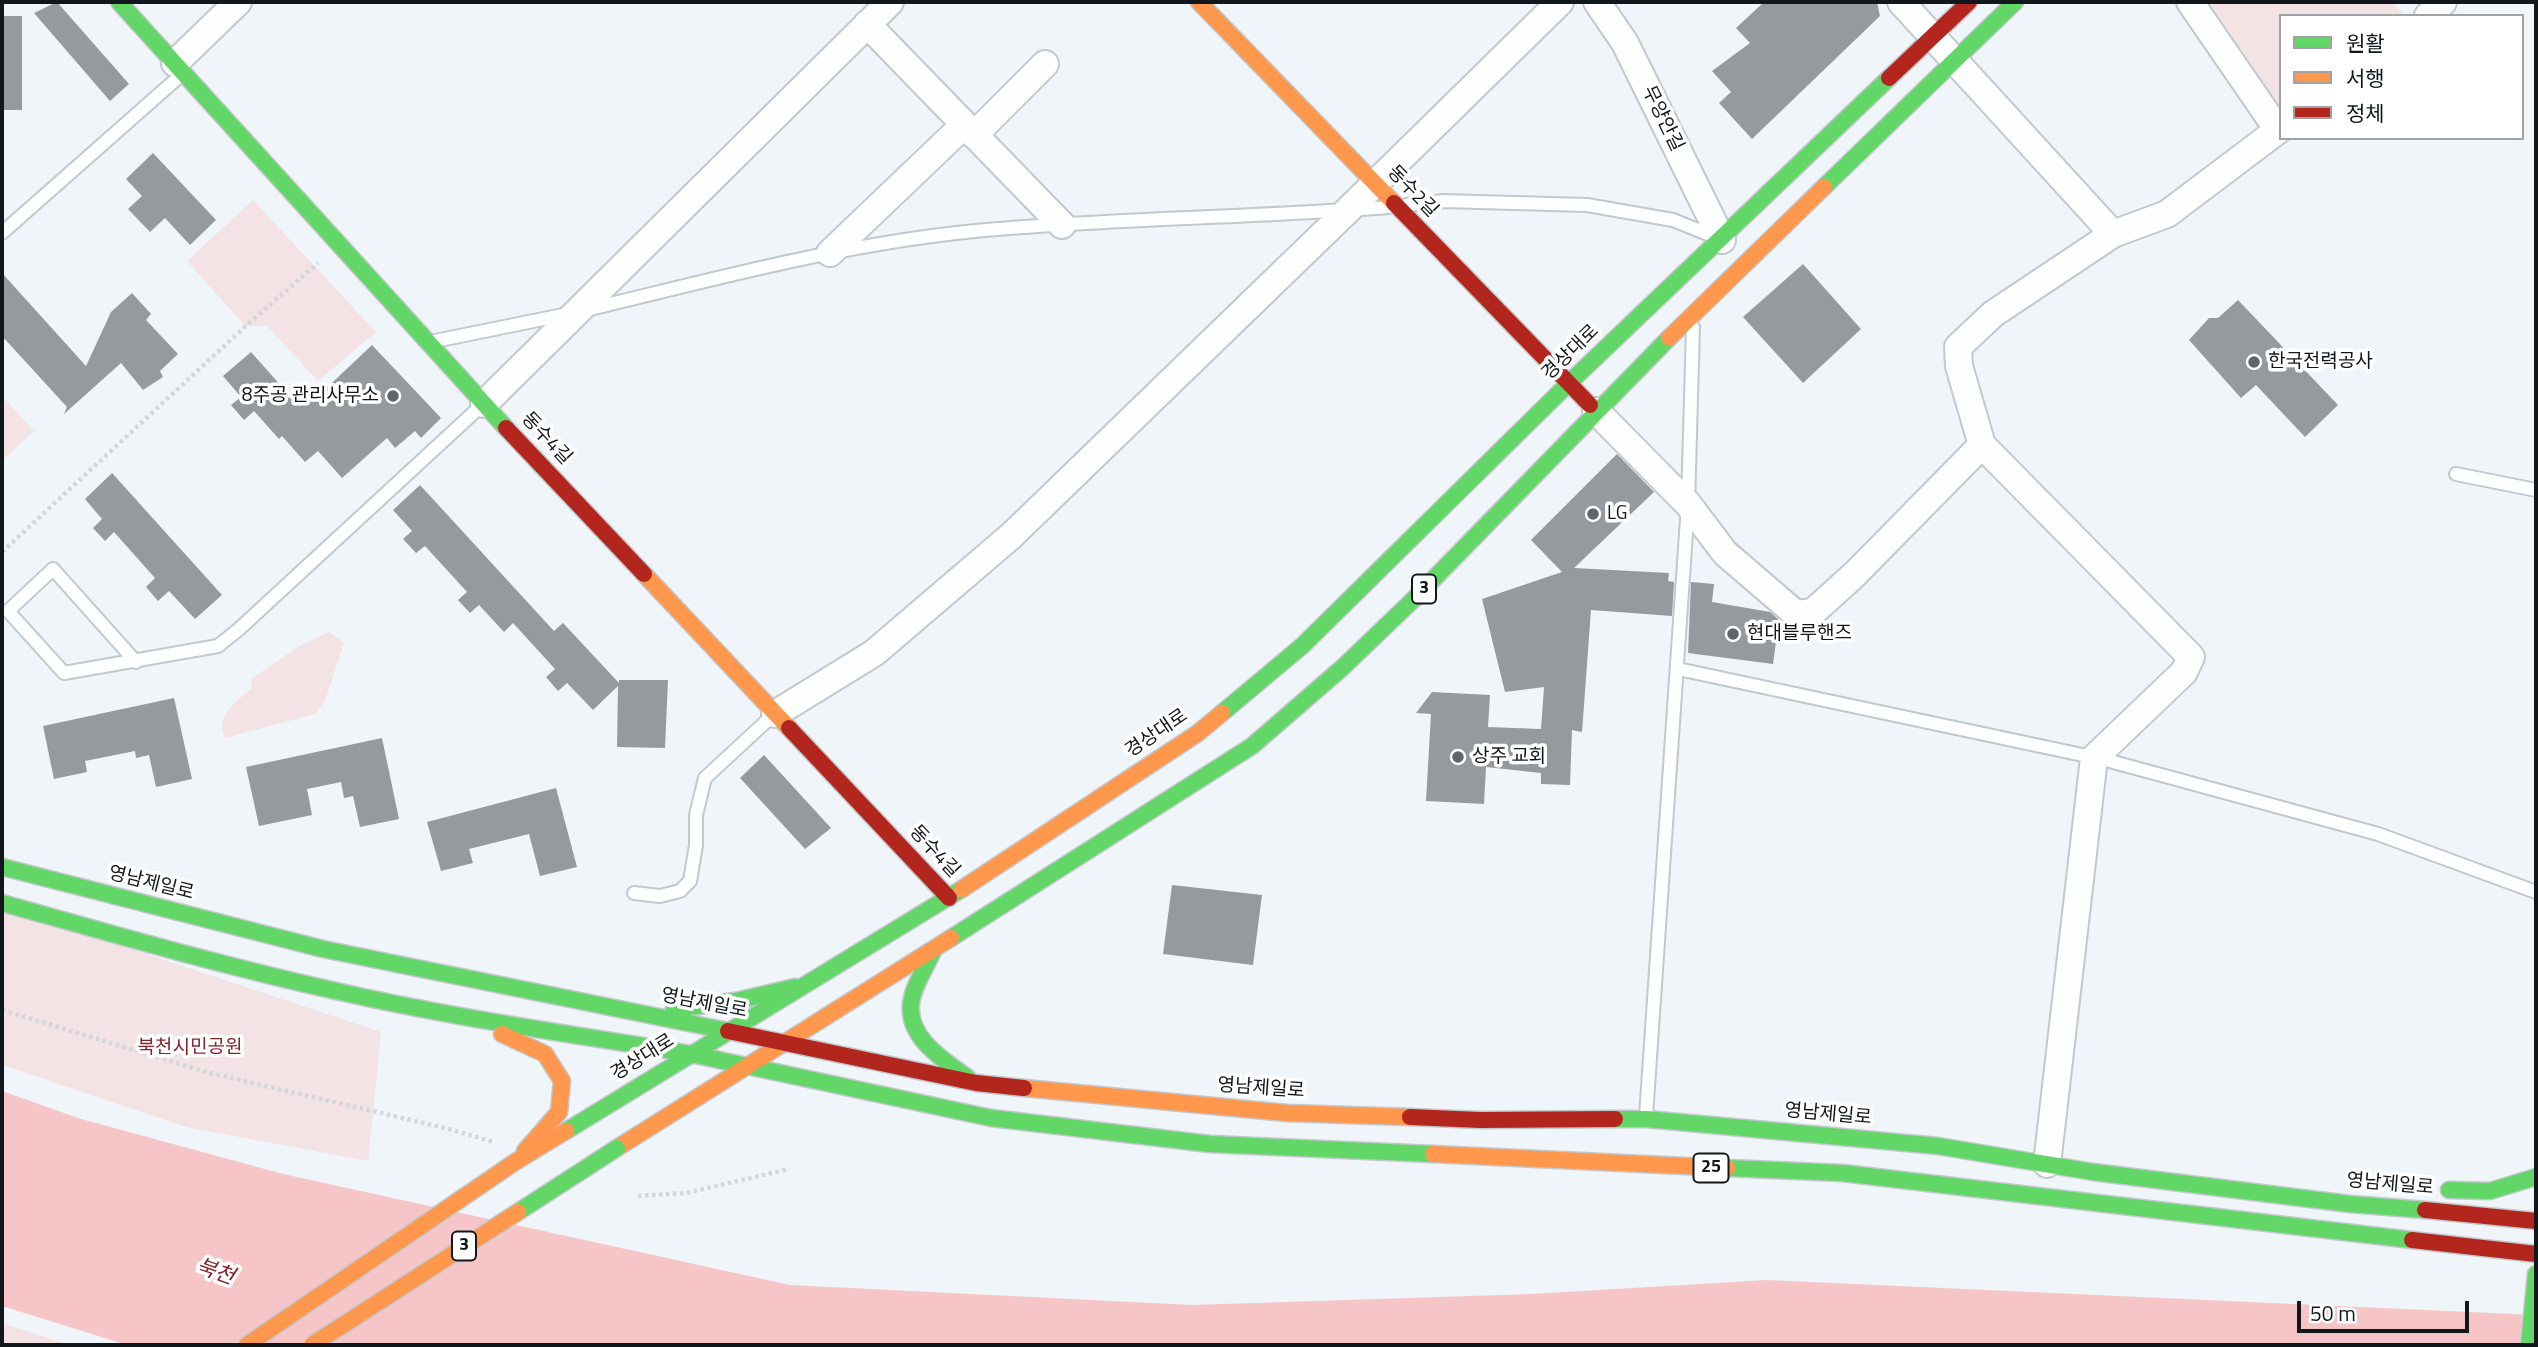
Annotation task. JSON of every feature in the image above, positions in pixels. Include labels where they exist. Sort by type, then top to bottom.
[{"type":"main road","name":"동수4길","points":[[119,2],[484,404],[949,898]]},
{"type":"main road","name":"동수2길","points":[[1199,2],[1596,411]]},
{"type":"main road","name":"경상대로","points":[[247,1345],[515,1162],[949,898],[1198,733],[1302,646],[1569,383],[1969,2]]},
{"type":"main road","name":"3","points":[[312,1345],[617,1147],[1252,746],[1342,668],[1406,607],[1693,314],[2015,2]]},
{"type":"main road","name":"영남제일로","points":[[2,867],[323,949],[785,1041],[976,1083],[1287,1113],[1480,1120],[1646,1119],[1938,1146],[2093,1172],[2350,1204],[2505,1216],[2536,1222]]},
{"type":"main road","points":[[2,902],[232,966],[338,992],[691,1054],[745,1066]]},
{"type":"main road","points":[[934,949],[911,1003],[912,1024],[927,1044],[976,1083]]},
{"type":"main road","points":[[634,1012],[736,1001],[803,985]]},
{"type":"main road","points":[[463,1016],[545,1054],[562,1081],[559,1112],[515,1162]]},
{"type":"main road","name":"25","points":[[745,1066],[991,1118],[1210,1144],[1842,1173],[2536,1254]]},
{"type":"main road","points":[[2403,1208],[2430,1192],[2490,1191],[2536,1177]]},
{"type":"main road","points":[[2529,1345],[2536,1277]]},
{"type":"street","points":[[179,68],[238,2]]},
{"type":"street","points":[[484,404],[890,2]]},
{"type":"street","points":[[775,714],[874,653],[1011,536],[1560,2]]},
{"type":"street","name":"무양안길","points":[[1597,2],[1625,43],[1722,240]]},
{"type":"street","points":[[1900,2],[2113,233]]},
{"type":"street","points":[[2047,1164],[2094,758],[2184,672],[2192,657],[1982,445],[1959,366],[1958,347],[1993,314],[2113,233],[2167,214],[2279,129],[2189,2]]},
{"type":"street","points":[[2430,14],[2443,2]]},
{"type":"street","points":[[867,24],[1062,225]]},
{"type":"street","points":[[831,253],[1045,64]]},
{"type":"street","points":[[1596,411],[1688,505],[1726,553],[1796,614],[1813,612],[1854,575],[1982,445]]},
{"type":"lane","points":[[2,233],[169,88],[179,68]]},
{"type":"lane","points":[[428,343],[831,253],[974,231],[1200,216],[1349,210],[1443,201],[1587,205],[1673,220],[1722,240]]},
{"type":"lane","points":[[1646,1119],[1688,505],[1693,314]]},
{"type":"lane","points":[[136,662],[53,569],[8,611],[64,673],[136,662],[218,646],[238,631],[484,404]]},
{"type":"lane","points":[[2456,474],[2536,490]]},
{"type":"lane","points":[[1678,669],[2094,758],[2378,834],[2536,892]]},
{"type":"lane","points":[[634,892],[660,896],[680,891],[690,881],[696,845],[696,815],[705,778],[775,714]]},
{"type":"path","points":[[2,552],[249,323],[324,258]]},
{"type":"path","points":[[2,1010],[209,1073],[449,1129],[499,1144]]},
{"type":"path","points":[[638,1196],[686,1193],[789,1169]]},
{"type":"green space","points":[[2203,2],[2392,2],[2403,14],[2279,14],[2277,108]]},
{"type":"green space","points":[[253,200],[376,332],[318,381],[267,326],[245,326],[187,261]]},
{"type":"green space","points":[[2,396],[34,431],[2,461]]},
{"type":"green space","points":[[329,632],[344,643],[325,701],[315,714],[225,738],[225,716],[252,688],[251,679],[301,645]]},
{"type":"green space","name":"북천시민공원","points":[[2,906],[381,1032],[368,1161],[186,1127],[2,1065]]},
{"type":"green space","points":[[2,1323],[70,1345],[2,1345]]},
{"type":"water","name":"북천","points":[[2,1091],[81,1119],[283,1174],[790,1285],[1192,1305],[1532,1294],[1767,1280],[2536,1315],[2536,1345],[127,1345],[2,1306]]},
{"type":"building","points":[[57,2],[129,84],[110,101],[34,13]]},
{"type":"building","points":[[1764,2],[1877,2],[1880,16],[1752,139],[1719,103],[1731,92],[1712,71],[1750,43],[1736,28]]},
{"type":"building","points":[[2,16],[22,16],[22,110],[2,110]]},
{"type":"building","points":[[153,153],[216,220],[190,245],[165,218],[150,232],[128,209],[142,196],[126,179]]},
{"type":"building","points":[[1803,264],[1861,329],[1803,383],[1743,317]]},
{"type":"building","points":[[2,273],[86,366],[111,312],[132,293],[151,314],[146,320],[178,354],[160,371],[163,377],[143,390],[121,363],[64,414],[67,407],[2,336]]},
{"type":"building","name":"한국전력공사","points":[[2238,300],[2338,405],[2305,437],[2256,385],[2241,398],[2189,340],[2209,318],[2218,318]]},
{"type":"building","points":[[372,345],[441,418],[421,438],[415,431],[395,448],[387,438],[342,478],[318,451],[305,462],[282,436],[279,439],[254,411],[244,420],[231,405],[241,397],[223,376],[251,352],[299,406],[313,393],[317,397]]},
{"type":"building","points":[[1617,454],[1654,492],[1574,568],[1669,573],[1668,581],[1674,582],[1672,616],[1591,610],[1582,732],[1572,730],[1570,785],[1541,784],[1541,773],[1486,767],[1484,804],[1426,801],[1431,714],[1416,713],[1432,692],[1490,695],[1488,727],[1541,729],[1544,687],[1505,692],[1482,599],[1562,572],[1531,540]]},
{"type":"building","points":[[112,473],[222,595],[195,619],[169,591],[158,601],[146,587],[155,578],[114,532],[105,541],[93,528],[102,519],[85,499]]},
{"type":"building","points":[[420,485],[554,631],[563,623],[619,683],[619,680],[668,680],[665,748],[617,747],[618,686],[593,710],[567,683],[558,691],[546,677],[555,669],[513,623],[504,632],[479,605],[470,613],[458,600],[467,592],[425,546],[416,553],[403,539],[412,531],[393,510]]},
{"type":"building","name":"현대블루핸즈","points":[[1691,582],[1714,584],[1712,602],[1770,612],[1779,620],[1773,664],[1688,653]]},
{"type":"building","points":[[174,698],[192,779],[156,787],[149,755],[136,758],[135,751],[85,761],[87,772],[54,779],[43,726]]},
{"type":"building","points":[[382,738],[399,819],[360,827],[353,796],[344,798],[341,782],[307,789],[312,815],[259,826],[246,767]]},
{"type":"building","points":[[764,755],[831,828],[805,849],[740,778]]},
{"type":"building","points":[[556,788],[577,867],[540,876],[529,834],[469,849],[473,863],[441,871],[427,822]]},
{"type":"building","points":[[1172,885],[1262,895],[1253,965],[1163,954]]},
{"type":"traffic: fast","points":[[119,2],[506,428]]},
{"type":"traffic: fast","points":[[1824,187],[2015,2]]},
{"type":"traffic: fast","points":[[1222,713],[1302,646],[1569,383],[1889,78]]},
{"type":"traffic: fast","points":[[951,938],[1252,746],[1342,668],[1415,598],[1669,338]]},
{"type":"traffic: fast","points":[[2,867],[323,949],[728,1031]]},
{"type":"traffic: fast","points":[[566,1131],[962,889]]},
{"type":"traffic: fast","points":[[2,903],[210,960],[380,1001],[691,1054]]},
{"type":"traffic: fast","points":[[934,949],[914,990],[911,1016],[915,1028],[929,1047],[968,1078]]},
{"type":"traffic: fast","points":[[674,1009],[736,1001],[795,987]]},
{"type":"traffic: fast","points":[[691,1054],[991,1118],[1210,1144],[1433,1154]]},
{"type":"traffic: fast","points":[[1615,1119],[1646,1119],[1938,1146],[2093,1172],[2350,1204],[2425,1210]]},
{"type":"traffic: fast","points":[[518,1212],[617,1148]]},
{"type":"traffic: fast","points":[[1727,1168],[1842,1173],[2412,1240]]},
{"type":"traffic: fast","points":[[2449,1190],[2490,1191],[2536,1177]]},
{"type":"traffic: fast","points":[[2529,1345],[2536,1274]]},
{"type":"traffic: slow","points":[[1199,2],[1394,203]]},
{"type":"traffic: slow","points":[[1669,338],[1824,187]]},
{"type":"traffic: slow","points":[[644,574],[789,728]]},
{"type":"traffic: slow","points":[[962,889],[1198,733],[1222,713]]},
{"type":"traffic: slow","points":[[617,1148],[951,938]]},
{"type":"traffic: slow","points":[[502,1034],[545,1054],[562,1081],[559,1112],[525,1151]]},
{"type":"traffic: slow","points":[[1024,1088],[1287,1113],[1410,1117]]},
{"type":"traffic: slow","points":[[247,1345],[515,1162],[566,1131]]},
{"type":"traffic: slow","points":[[1433,1154],[1727,1168]]},
{"type":"traffic: slow","points":[[312,1345],[518,1212]]},
{"type":"traffic: jam","points":[[1889,78],[1969,2]]},
{"type":"traffic: jam","points":[[1394,203],[1590,405]]},
{"type":"traffic: jam","points":[[506,428],[644,574]]},
{"type":"traffic: jam","points":[[789,728],[949,898]]},
{"type":"traffic: jam","points":[[728,1031],[976,1083],[1024,1088]]},
{"type":"traffic: jam","points":[[1410,1117],[1480,1120],[1615,1119]]},
{"type":"traffic: jam","points":[[2425,1210],[2536,1221]]},
{"type":"traffic: jam","points":[[2412,1240],[2536,1254]]},
{"type":"place","name":"한국전력공사","points":[[2254,362]]},
{"type":"place","name":"8주공 관리사무소","points":[[393,396]]},
{"type":"place","name":"LG","points":[[1593,514]]},
{"type":"place","name":"현대블루핸즈","points":[[1733,634]]},
{"type":"place","name":"상주 교회","points":[[1458,757]]}]
